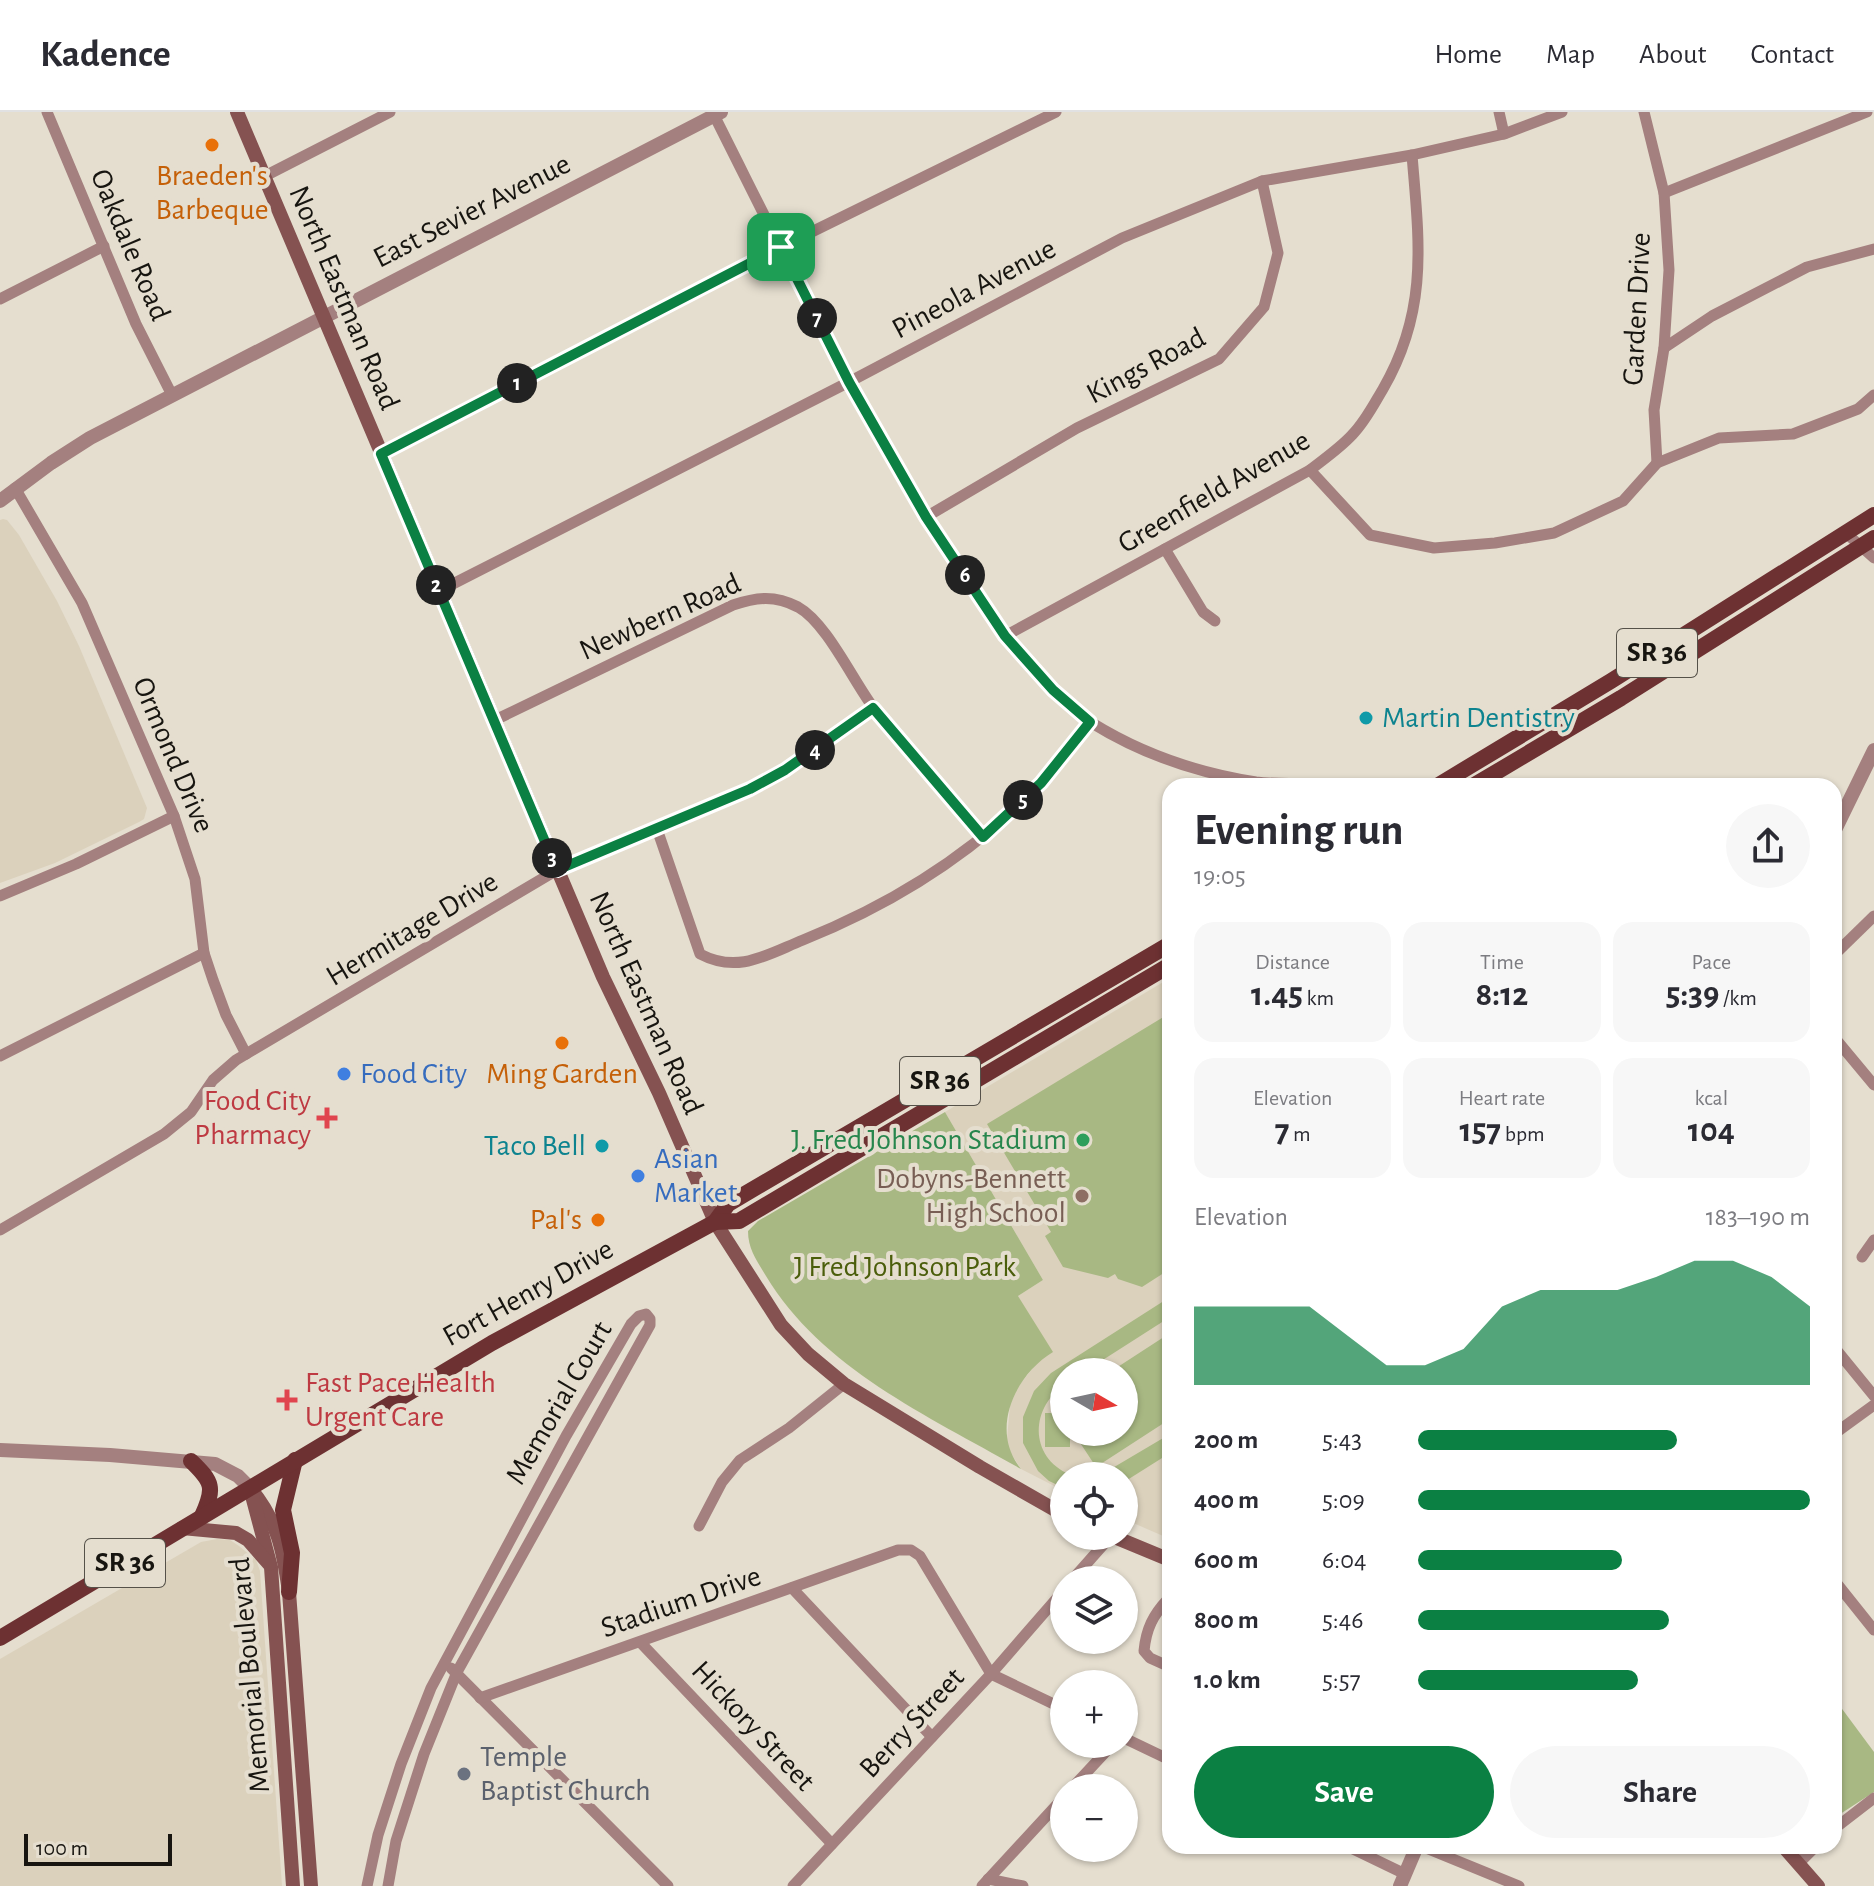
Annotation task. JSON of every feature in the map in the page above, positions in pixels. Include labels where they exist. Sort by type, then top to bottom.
[{"type":"main road","name":"North Eastman Road","points":[[237,112],[603,977],[659,1093],[715,1222],[781,1325],[808,1354],[844,1384],[1050,1507]]},
{"type":"main road","name":"SR 36","points":[[1450,778],[1874,515]]},
{"type":"main road","name":"SR 36","points":[[1486,778],[1868,542]]},
{"type":"main road","name":"Fort Henry Drive","points":[[715,1222],[728,1204],[1162,949]]},
{"type":"main road","name":"Fort Henry Drive","points":[[0,1638],[492,1343],[715,1222],[741,1220],[1162,970]]},
{"type":"main road","points":[[289,1592],[292,1553],[283,1510],[295,1460]]},
{"type":"main road","points":[[191,1461],[209,1479],[211,1488],[202,1516]]},
{"type":"main road","name":"Memorial Boulevard","points":[[250,1488],[271,1567],[293,1886]]},
{"type":"main road","name":"Memorial Boulevard","points":[[250,1488],[267,1509],[280,1537],[289,1592],[311,1886]]},
{"type":"main road","points":[[182,1528],[236,1533],[248,1540],[271,1567]]},
{"type":"main road","points":[[1138,1547],[1162,1557]]},
{"type":"main road","points":[[1791,1854],[1818,1886]]},
{"type":"street","name":"Oakdale Road","points":[[47,112],[136,324],[172,395]]},
{"type":"street","points":[[265,176],[390,112]]},
{"type":"street","points":[[381,454],[781,247],[1056,112]]},
{"type":"street","points":[[1499,112],[1504,134]]},
{"type":"street","name":"Pineola Avenue","points":[[439,591],[849,382],[1122,238],[1262,181],[1412,155],[1504,134],[1562,112]]},
{"type":"street","name":"Garden Drive","points":[[1644,112],[1664,193],[1669,270],[1664,348],[1654,410],[1657,463]]},
{"type":"street","points":[[1664,193],[1867,112]]},
{"type":"street","points":[[718,114],[849,382],[926,517],[1005,636],[1053,690],[1090,722],[1160,759],[1236,778]]},
{"type":"street","name":"East Sevier Avenue","points":[[0,501],[90,438],[718,114]]},
{"type":"street","name":"Greenfield Avenue","points":[[1005,636],[1310,470],[1353,435],[1396,366],[1412,321],[1418,283],[1418,231],[1412,155]]},
{"type":"street","name":"Kings Road","points":[[926,517],[1077,428],[1219,359],[1264,307],[1278,253],[1262,181]]},
{"type":"street","points":[[0,299],[104,246]]},
{"type":"street","points":[[1664,348],[1712,316],[1807,267],[1874,249]]},
{"type":"street","points":[[1310,470],[1370,535],[1434,548],[1495,543],[1554,533],[1623,501],[1657,463],[1719,438],[1793,434],[1858,409],[1874,395]]},
{"type":"street","name":"Ormond Drive","points":[[15,488],[82,603],[174,816],[195,879],[204,953],[226,1015],[246,1054]]},
{"type":"street","points":[[1847,534],[1868,542],[1874,558]]},
{"type":"street","points":[[1165,549],[1203,612],[1215,621]]},
{"type":"street","name":"Newbern Road","points":[[493,721],[733,605],[758,597],[780,600],[814,618],[873,708],[983,837]]},
{"type":"street","name":"Hermitage Drive","points":[[0,1230],[164,1134],[191,1112],[213,1080],[246,1054],[557,870],[721,802],[785,770],[873,708]]},
{"type":"street","points":[[657,829],[700,954],[712,961],[738,965],[884,904],[936,872],[983,837],[1041,783],[1090,722]]},
{"type":"street","points":[[1842,816],[1874,750]]},
{"type":"street","points":[[0,896],[76,864],[174,816]]},
{"type":"street","points":[[1842,947],[1874,916]]},
{"type":"street","points":[[0,1056],[204,953]]},
{"type":"street","points":[[1842,1047],[1874,1085]]},
{"type":"street","points":[[1862,1257],[1874,1240]]},
{"type":"street","name":"Memorial Court","points":[[367,1886],[378,1835],[401,1764],[443,1663],[566,1436],[631,1324],[639,1316],[649,1315],[650,1325],[457,1672],[424,1754],[396,1841],[388,1886]]},
{"type":"street","points":[[1842,1357],[1874,1396]]},
{"type":"street","points":[[699,1526],[722,1482],[740,1460],[796,1423],[844,1384]]},
{"type":"street","points":[[1842,1428],[1874,1405]]},
{"type":"street","points":[[566,1436],[584,1445]]},
{"type":"street","points":[[0,1450],[215,1464],[238,1476],[250,1488]]},
{"type":"street","name":"Stadium Drive","points":[[480,1698],[898,1550],[911,1550],[920,1556],[991,1674]]},
{"type":"street","points":[[1084,1566],[1099,1550]]},
{"type":"street","points":[[792,1588],[932,1737]]},
{"type":"street","points":[[1842,1590],[1874,1630]]},
{"type":"street","name":"Berry Street","points":[[793,1886],[991,1674],[1050,1606]]},
{"type":"street","points":[[1162,1606],[1153,1616],[1144,1651],[1162,1663]]},
{"type":"street","name":"Hickory Street","points":[[640,1642],[832,1844]]},
{"type":"street","points":[[443,1663],[457,1672],[668,1886]]},
{"type":"street","points":[[991,1674],[1050,1702]]},
{"type":"street","points":[[1138,1745],[1162,1756]]},
{"type":"street","points":[[1085,1774],[1100,1758]]},
{"type":"street","points":[[1842,1823],[1874,1798]]},
{"type":"street","points":[[985,1883],[1050,1812]]},
{"type":"street","points":[[378,1835],[396,1841]]},
{"type":"street","points":[[1360,1854],[1402,1880],[1415,1854]]},
{"type":"street","points":[[1439,1854],[1519,1886]]},
{"type":"street","points":[[1799,1863],[1808,1854]]},
{"type":"street","points":[[985,1883],[1023,1886]]},
{"type":"shaded area","points":[[3,519],[19,535],[57,601],[147,808],[144,819],[139,822],[55,863],[0,883],[0,520]]},
{"type":"shaded area","name":"Dobyns-Bennett High School","points":[[1162,983],[1162,1536],[1138,1525],[1138,1462],[1050,1462],[1050,1484],[1021,1469],[1010,1452],[1007,1439],[1010,1405],[1018,1387],[1040,1359],[1018,1296],[1043,1280],[945,1112]]},
{"type":"shaded area","points":[[230,1540],[239,1546],[256,1560],[260,1571],[282,1886],[0,1886],[0,1659],[201,1542]]},
{"type":"green space","name":"J. Fred Johnson Stadium","points":[[1162,1018],[1162,1274],[1142,1287],[1118,1279],[1115,1274],[1108,1278],[1063,1267],[1045,1236],[1051,1232],[987,1124]]},
{"type":"green space","name":"J Fred Johnson Park","points":[[945,1112],[1043,1280],[1018,1296],[1053,1352],[1027,1374],[1011,1404],[1007,1438],[1021,1469],[915,1410],[847,1364],[789,1309],[759,1265],[750,1244],[748,1231],[758,1221]]},
{"type":"green space","points":[[1162,1302],[1162,1322],[1106,1358],[1074,1358]]},
{"type":"green space","points":[[1162,1338],[1162,1424],[1138,1440],[1138,1358],[1132,1358]]},
{"type":"green space","points":[[1050,1374],[1050,1398],[1040,1421],[1039,1434],[1042,1447],[1052,1462],[1050,1481],[1038,1471],[1023,1443],[1023,1417],[1034,1391]]},
{"type":"green space","points":[[1045,1413],[1050,1413],[1050,1446],[1070,1447],[1045,1447]]},
{"type":"green space","points":[[1162,1439],[1162,1458],[1138,1473],[1138,1462],[1123,1462]]},
{"type":"green space","points":[[1082,1446],[1128,1446],[1104,1462],[1093,1462]]},
{"type":"green space","points":[[1842,1709],[1874,1752],[1874,1792],[1842,1813]]},
{"type":"place","name":"Braeden's Barbeque","points":[[212,145]]},
{"type":"place","name":"Martin Dentistry","points":[[1366,718]]},
{"type":"place","name":"Ming Garden","points":[[562,1043]]},
{"type":"place","name":"Food City","points":[[344,1074]]},
{"type":"place","name":"Food City Pharmacy","points":[[327,1118]]},
{"type":"place","name":"J. Fred Johnson Stadium","points":[[1083,1140]]},
{"type":"place","name":"Taco Bell","points":[[602,1146]]},
{"type":"place","name":"Asian Market","points":[[638,1176]]},
{"type":"place","name":"Dobyns-Bennett High School","points":[[1082,1196]]},
{"type":"place","name":"Pal's","points":[[598,1220]]},
{"type":"place","name":"Fast Pace Health Urgent Care","points":[[287,1400]]},
{"type":"place","name":"Temple Baptist Church","points":[[464,1774]]},
{"type":"route","points":[[781,247],[849,382],[926,517],[1005,636],[1053,690],[1090,722],[1041,783],[983,837],[873,708],[825,744],[750,789],[557,870],[381,454],[781,247]]}]
